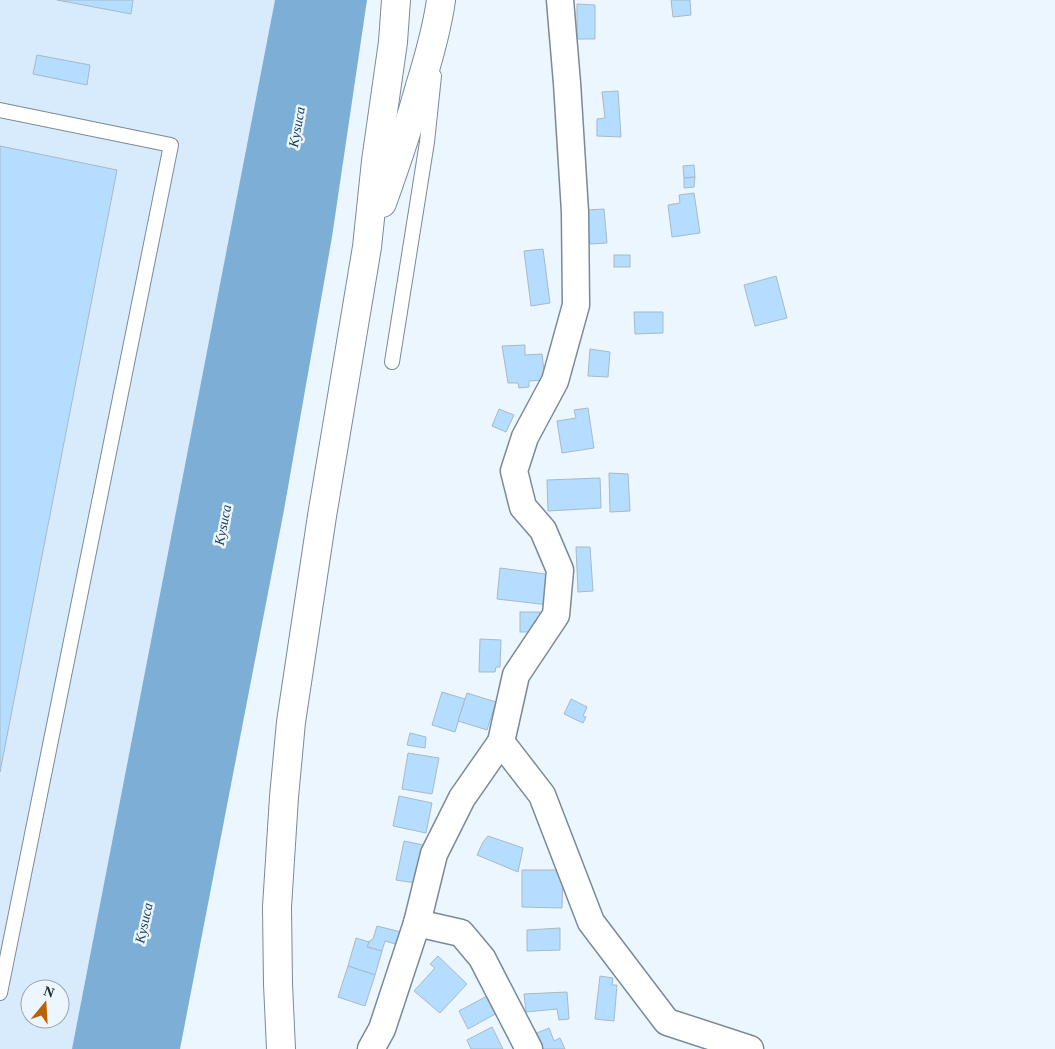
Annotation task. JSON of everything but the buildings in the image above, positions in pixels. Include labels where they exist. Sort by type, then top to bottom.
[{"type":"main road","points":[[281,1049],[277,907],[291,722],[322,516],[367,247],[376,161],[393,42],[396,0]]},
{"type":"main road","points":[[367,247],[405,138],[438,24],[442,0]]},
{"type":"street","points":[[370,1049],[382,1028],[417,923],[434,854],[462,798],[501,742],[516,675],[556,615],[560,570],[543,530],[524,507],[514,471],[524,437],[555,381],[576,305],[575,212],[560,0]]},
{"type":"street","points":[[501,742],[542,795],[591,922],[666,1022],[750,1049]]},
{"type":"street","points":[[417,923],[461,933],[482,958],[529,1049]]},
{"type":"lane","points":[[392,362],[426,142],[442,0]]},
{"type":"lane","points":[[0,110],[171,145],[0,993]]},
{"type":"shaded area","points":[[0,0],[275,0],[72,1049],[0,1049]]},
{"type":"water","name":"Kysuca","points":[[275,0],[367,0],[332,237],[284,510],[180,1049],[72,1049]]}]
